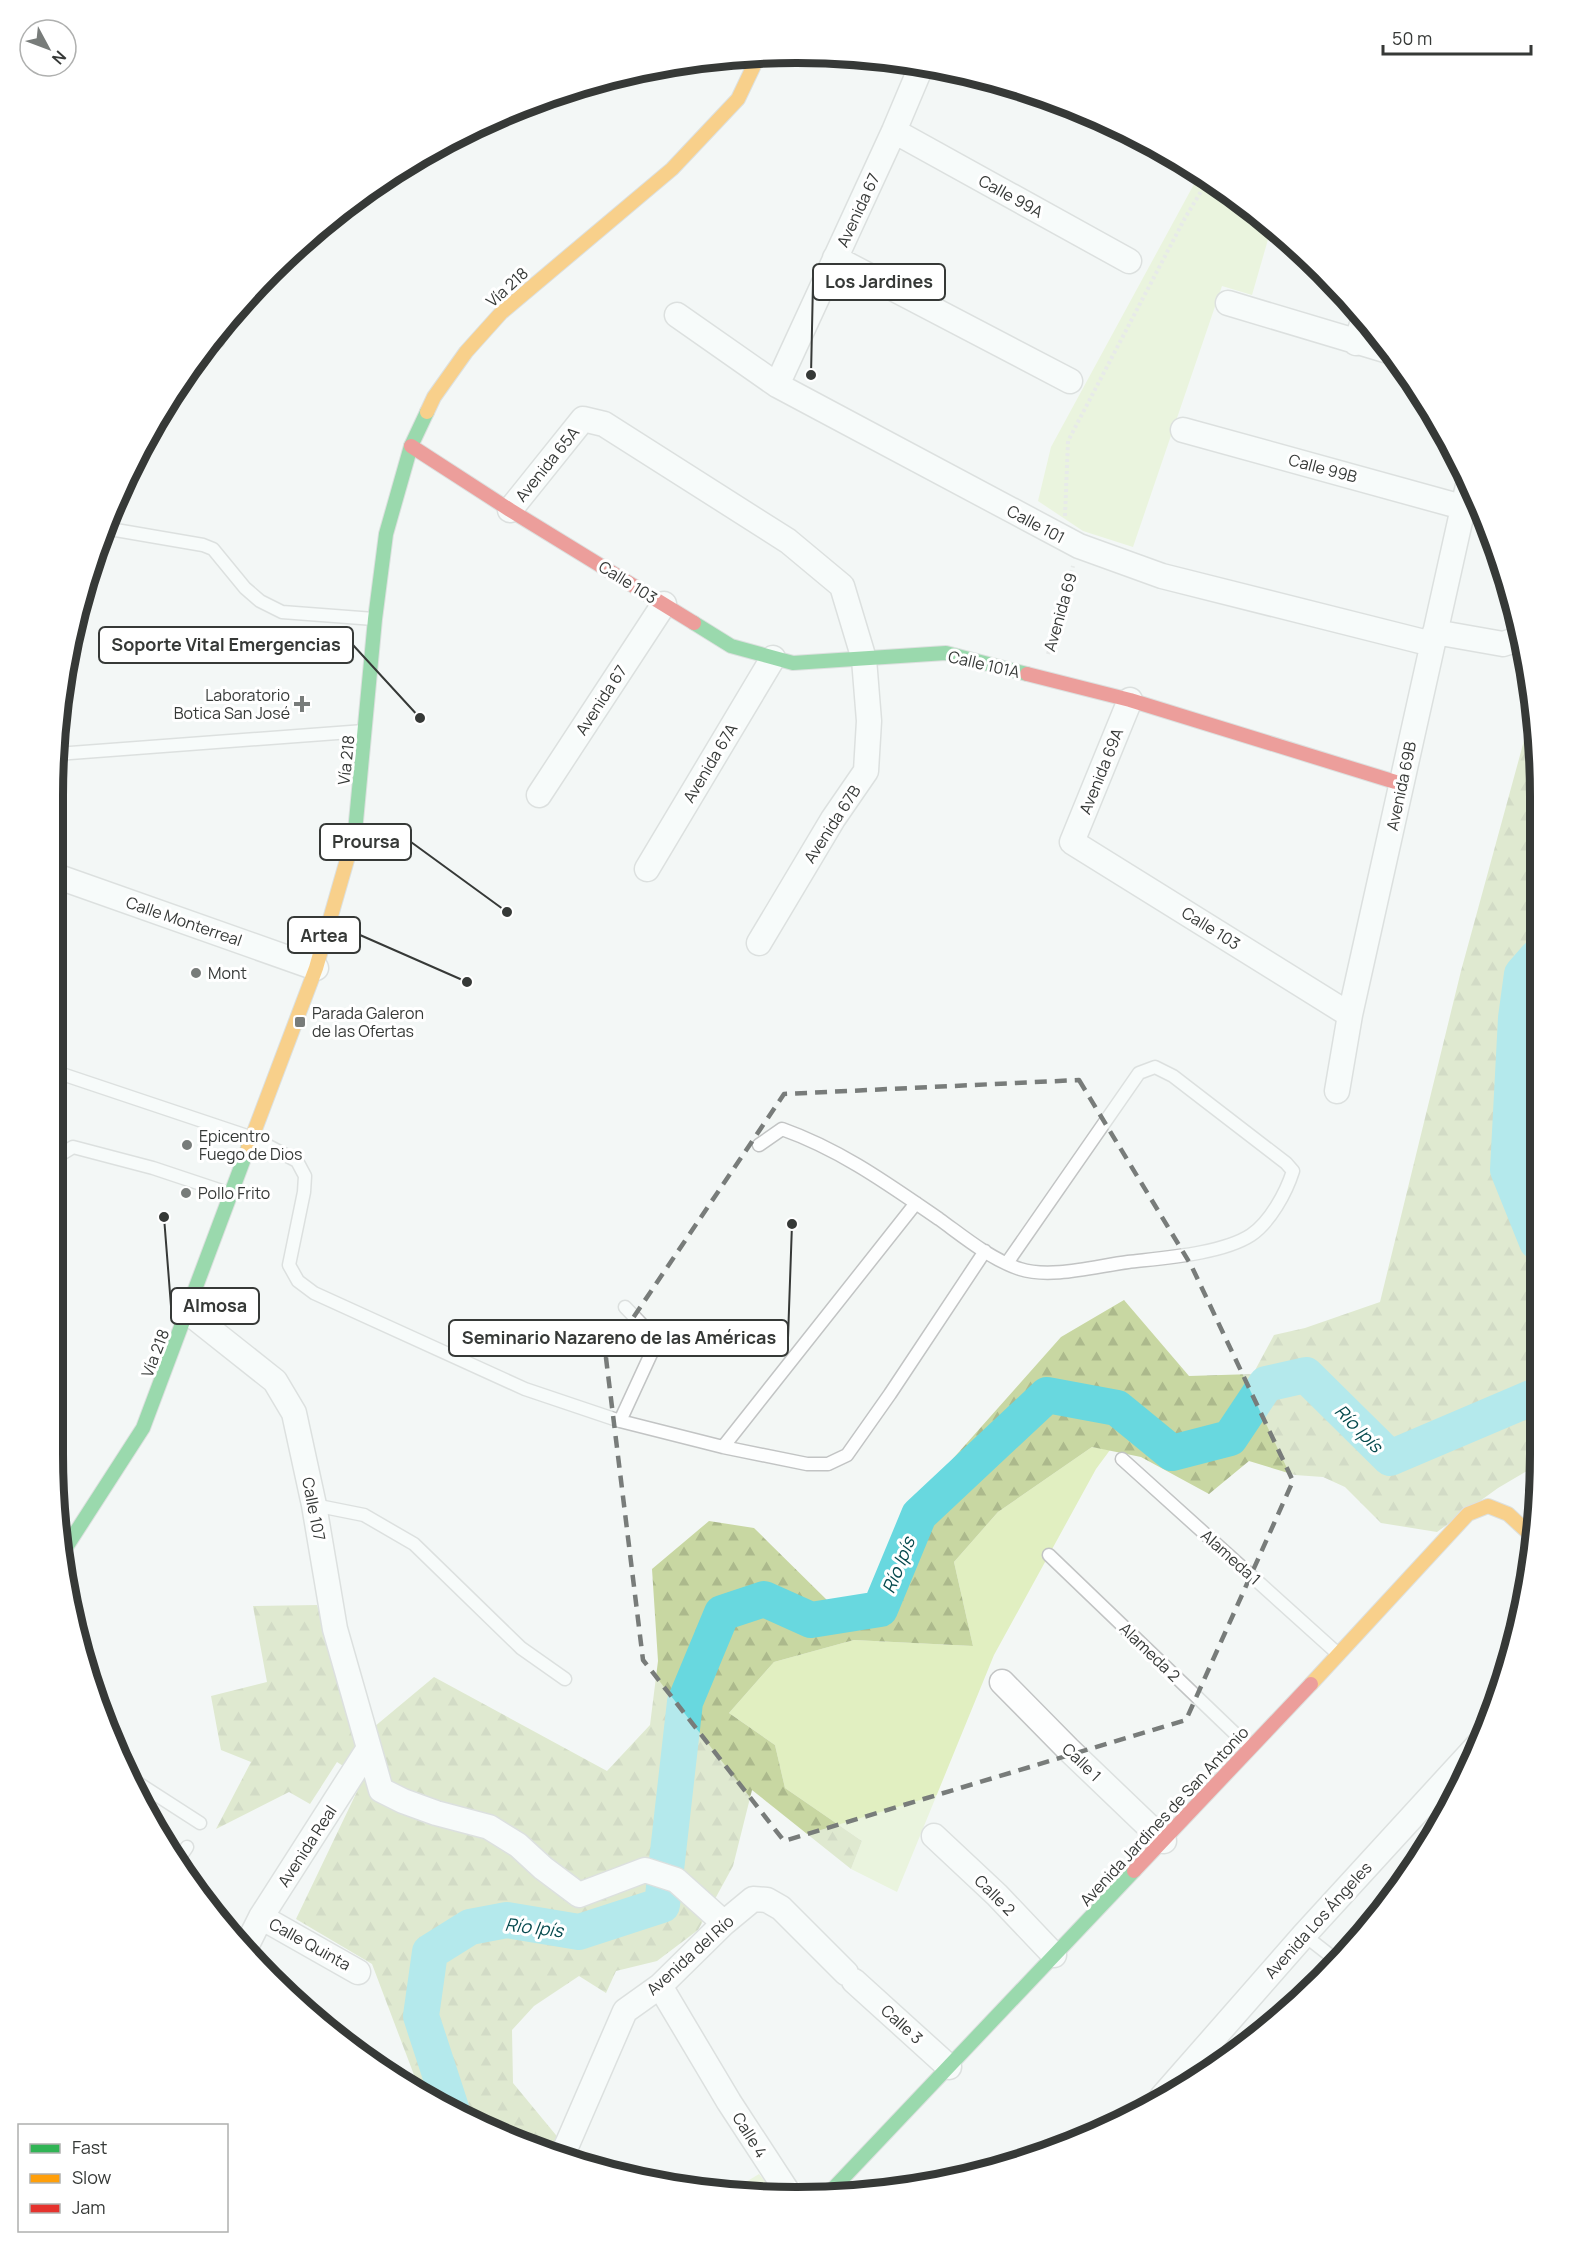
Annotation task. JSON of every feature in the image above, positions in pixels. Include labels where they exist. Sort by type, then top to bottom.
[{"type":"street","name":"Vía 218","points":[[69,1544],[143,1428],[316,968],[355,832],[375,619],[386,534],[411,446],[434,397],[466,352],[501,313],[672,169],[738,99],[754,65]]},
{"type":"street","name":"Avenida 67","points":[[777,385],[918,73]]},
{"type":"street","name":"Calle 99A","points":[[894,131],[1129,261]]},
{"type":"street","points":[[835,258],[1070,381]]},
{"type":"street","points":[[1228,303],[1376,348]]},
{"type":"street","name":"Calle 101","points":[[677,315],[777,385],[1072,543],[1162,576],[1433,638],[1503,644],[1513,641]]},
{"type":"street","points":[[1356,343],[1361,329]]},
{"type":"street","name":"Avenida 65A","points":[[510,510],[583,419],[604,424],[788,541],[842,586],[864,659]]},
{"type":"street","name":"Calle 99B","points":[[1184,430],[1462,507]]},
{"type":"street","name":"Calle 103","points":[[411,446],[510,510],[731,646],[793,663],[864,659]]},
{"type":"street","name":"Avenida 69B","points":[[1337,1091],[1350,1015],[1465,496]]},
{"type":"street","name":"Avenida 67","points":[[539,795],[664,604]]},
{"type":"street","name":"Calle 101A","points":[[864,659],[946,653],[1130,700],[1402,784]]},
{"type":"street","name":"Avenida 67A","points":[[647,869],[773,658]]},
{"type":"street","name":"Avenida 67B","points":[[759,943],[833,819],[866,771],[869,721],[864,659]]},
{"type":"street","name":"Avenida 69A","points":[[1072,842],[1130,700]]},
{"type":"street","name":"Calle 103","points":[[1072,842],[1350,1015]]},
{"type":"street","name":"Calle Monterreal","points":[[63,878],[316,968]]},
{"type":"street","name":"Calle 107","points":[[188,1312],[275,1381],[294,1413],[314,1505],[335,1629],[381,1790],[403,1802],[489,1827],[518,1845],[543,1868],[579,1895],[645,1870],[676,1880],[724,1923]]},
{"type":"street","name":"Avenida Jardines de San Antonio","points":[[836,2185],[1164,1841],[1468,1514],[1488,1506],[1508,1514],[1526,1530]]},
{"type":"street","name":"Calle 1","points":[[1002,1682],[1164,1841]]},
{"type":"street","name":"Avenida Real","points":[[249,1941],[261,1917],[369,1748]]},
{"type":"street","name":"Avenida Los Ángeles","points":[[1177,2080],[1304,1935],[1459,1766]]},
{"type":"street","name":"Calle 2","points":[[934,1836],[997,1895],[1054,1956]]},
{"type":"street","name":"Avenida del Río","points":[[565,2149],[625,2011],[660,1986],[724,1923],[753,1899],[767,1900],[781,1908],[850,1977]]},
{"type":"street","name":"Calle Quinta","points":[[261,1917],[358,1972]]},
{"type":"street","name":"Calle 3","points":[[850,1977],[949,2067]]},
{"type":"street","name":"Calle 4","points":[[660,1986],[729,2102],[784,2186]]},
{"type":"lane","points":[[114,529],[203,545],[213,549],[245,588],[260,601],[282,612],[375,619]]},
{"type":"lane","points":[[65,753],[365,731]]},
{"type":"lane","points":[[759,1145],[782,1129],[812,1139],[866,1168],[985,1251],[1007,1263],[1019,1269],[1036,1272],[1186,1256],[1235,1243],[1252,1234],[1272,1212],[1289,1183],[1293,1171],[1286,1163],[1173,1076],[1155,1066],[1139,1073],[1007,1263]]},
{"type":"lane","points":[[63,1075],[253,1138],[297,1161],[305,1176],[304,1192],[289,1265],[298,1281],[314,1293],[525,1389],[620,1421],[723,1447],[807,1464],[828,1464],[847,1455],[985,1251]]},
{"type":"lane","points":[[63,1153],[73,1147],[153,1167],[232,1195]]},
{"type":"lane","points":[[723,1447],[916,1203]]},
{"type":"lane","points":[[620,1421],[656,1343],[650,1333],[625,1306]]},
{"type":"lane","name":"Alameda 1","points":[[1122,1459],[1339,1655]]},
{"type":"lane","points":[[314,1505],[364,1515],[414,1544],[521,1648],[565,1678]]},
{"type":"lane","name":"Alameda 2","points":[[1049,1555],[1250,1749]]},
{"type":"lane","points":[[144,1787],[200,1823]]},
{"type":"lane","points":[[182,1854],[187,1847]]},
{"type":"lane","points":[[1304,1935],[1330,1956]]},
{"type":"path","name":"Avenida 69","points":[[1041,678],[1072,543],[1065,483],[1068,441],[1185,218],[1204,187]]},
{"type":"highlighted area","points":[[1079,1080],[1191,1265],[1293,1481],[1186,1720],[784,1841],[643,1660],[606,1358],[784,1094]]},
{"type":"green space","points":[[1195,182],[1269,236],[1252,295],[1222,286],[1133,547],[1083,531],[1038,501],[1051,447]]},
{"type":"green space","points":[[1527,731],[1530,796],[1529,1470],[1498,1488],[1437,1532],[1381,1523],[1345,1487],[1323,1477],[1295,1475],[1249,1461],[1209,1494],[1141,1457],[1092,1447],[998,1512],[954,1562],[973,1646],[854,1640],[774,1662],[729,1713],[775,1745],[785,1788],[862,1841],[851,1869],[752,1790],[733,1866],[698,1930],[657,1961],[616,1971],[606,1993],[579,1976],[534,2006],[512,2030],[513,2083],[565,2146],[564,2149],[472,2111],[416,2080],[372,1964],[296,1919],[363,1779],[337,1762],[310,1804],[289,1792],[216,1829],[251,1762],[221,1750],[211,1696],[267,1682],[253,1606],[317,1605],[358,1736],[374,1727],[434,1677],[607,1771],[650,1725],[658,1661],[652,1569],[709,1521],[754,1528],[830,1603],[870,1603],[918,1498],[1061,1337],[1124,1300],[1189,1376],[1253,1374],[1274,1335],[1305,1328],[1380,1302],[1461,971]]},
{"type":"green space","points":[[1092,1447],[1110,1450],[1096,1469],[994,1655],[897,1892],[851,1869],[862,1841],[785,1788],[775,1745],[729,1713],[774,1662],[854,1640],[973,1646],[954,1562],[998,1512]]},
{"type":"green space","points":[[759,2174],[769,2186],[749,2185],[742,2184]]},
{"type":"waterway","name":"Río Ipís","points":[[1530,965],[1522,974],[1516,1018],[1508,1170],[1530,1225]]},
{"type":"waterway","name":"Río Ipís","points":[[448,2098],[421,2016],[430,1952],[470,1927],[507,1920],[579,1932],[662,1905],[685,1702],[722,1613],[764,1599],[811,1620],[880,1609],[919,1515],[1047,1395],[1117,1408],[1172,1453],[1230,1438],[1266,1384],[1306,1375],[1390,1458],[1530,1398]]},
{"type":"traffic: fast","points":[[355,832],[375,619],[386,534],[411,446],[427,412]]},
{"type":"traffic: fast","points":[[694,623],[731,646],[793,663],[946,653],[1027,674]]},
{"type":"traffic: fast","points":[[69,1544],[143,1428],[248,1148]]},
{"type":"traffic: fast","points":[[836,2185],[1134,1871]]},
{"type":"traffic: slow","points":[[427,412],[434,397],[466,352],[501,313],[672,169],[738,99],[754,65]]},
{"type":"traffic: slow","points":[[248,1148],[316,968],[355,832]]},
{"type":"traffic: slow","points":[[1311,1684],[1468,1514],[1488,1506],[1508,1514],[1526,1530]]},
{"type":"traffic: jam","points":[[411,446],[694,623]]},
{"type":"traffic: jam","points":[[1027,674],[1130,700],[1402,784]]},
{"type":"traffic: jam","points":[[1134,1871],[1311,1684]]},
{"type":"place","name":"Los Jardines","points":[[811,375]]},
{"type":"place","name":"Laboratorio Botica San José","points":[[302,704]]},
{"type":"place","name":"Soporte Vital Emergencias","points":[[420,718]]},
{"type":"place","name":"Proursa","points":[[507,912]]},
{"type":"place","name":"Mont","points":[[196,973]]},
{"type":"place","name":"Artea","points":[[467,982]]},
{"type":"place","name":"Parada Galeron de las Ofertas","points":[[300,1022]]},
{"type":"place","name":"Epicentro Fuego de Dios","points":[[187,1145]]},
{"type":"place","name":"Pollo Frito","points":[[186,1193]]},
{"type":"place","name":"Almosa","points":[[164,1217]]},
{"type":"place","name":"Seminario Nazareno de las Américas","points":[[792,1224]]}]
